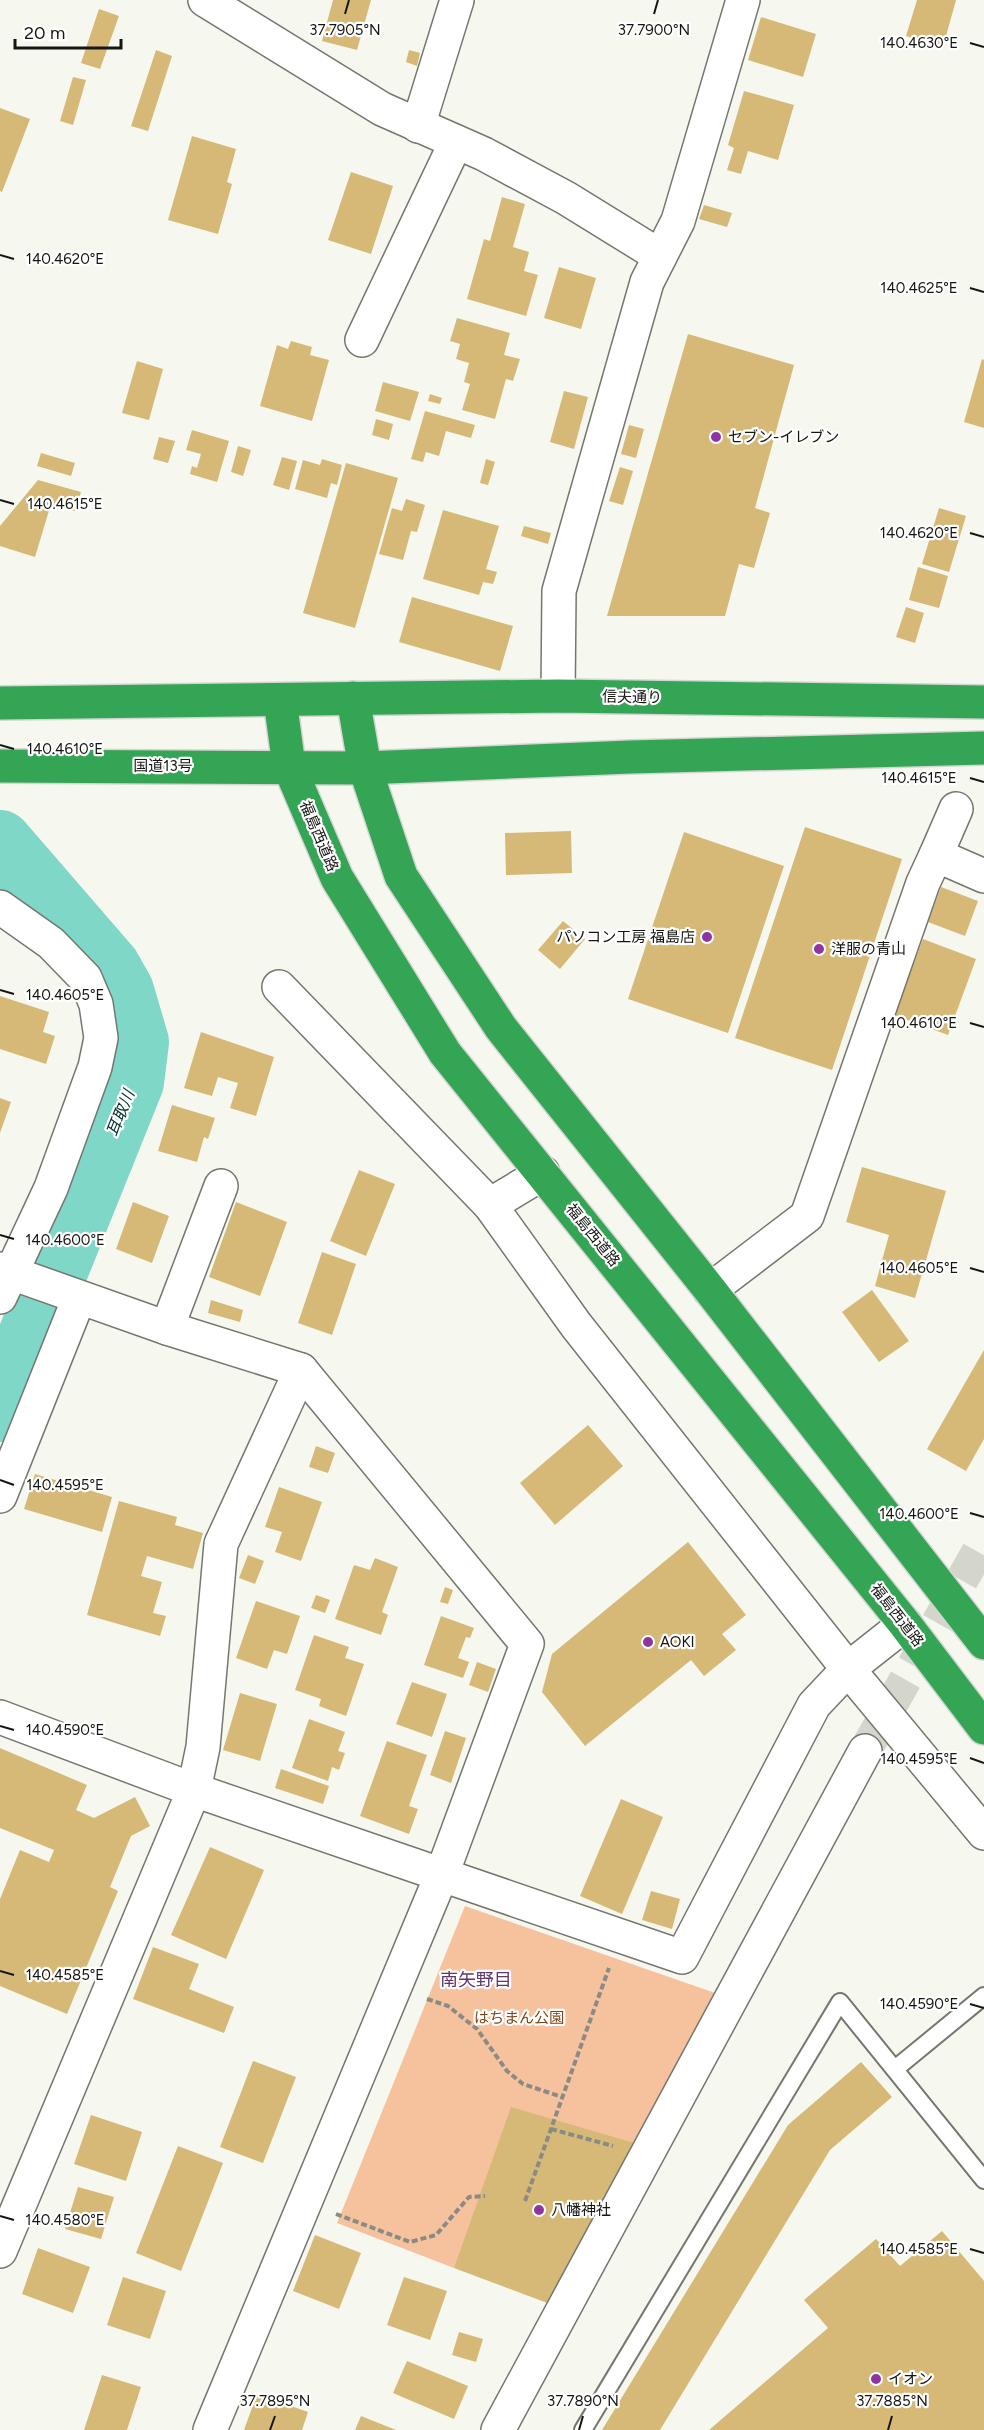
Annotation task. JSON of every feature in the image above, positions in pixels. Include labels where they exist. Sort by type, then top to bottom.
[{"type":"highway","name":"信夫通り","points":[[280,700],[558,696],[984,702]]},
{"type":"highway","points":[[352,698],[365,768],[401,876],[501,1028],[710,1290],[984,1643]]},
{"type":"highway","points":[[0,703],[280,700]]},
{"type":"highway","name":"福島西道路","points":[[280,700],[289,766],[337,878],[445,1053],[905,1624],[984,1728]]},
{"type":"highway","points":[[289,766],[365,768],[630,757],[984,748]]},
{"type":"highway","name":"国道13号","points":[[0,766],[289,766]]},
{"type":"street","points":[[205,0],[382,109],[484,154],[566,198],[660,256]]},
{"type":"street","points":[[418,126],[457,0]]},
{"type":"street","points":[[558,696],[559,591],[647,282],[678,221],[743,0]]},
{"type":"street","points":[[362,340],[456,142]]},
{"type":"street","points":[[710,1290],[807,1216],[923,883],[956,809]]},
{"type":"street","points":[[936,855],[984,876]]},
{"type":"street","points":[[0,907],[51,943],[85,978],[96,1004],[101,1038],[92,1076],[51,1188],[10,1280],[73,1295],[301,1370],[527,1644],[442,1874],[210,2430]]},
{"type":"street","points":[[279,987],[490,1205],[576,1325],[848,1669],[984,1833]]},
{"type":"street","points":[[490,1205],[543,1173]]},
{"type":"street","points":[[168,1328],[221,1186]]},
{"type":"street","points":[[0,1496],[73,1295]]},
{"type":"street","points":[[0,2251],[194,1790],[203,1748],[221,1544],[301,1370]]},
{"type":"street","points":[[0,1717],[194,1790],[682,1958],[814,1705],[848,1669],[905,1624]]},
{"type":"street","points":[[498,2430],[865,1751]]},
{"type":"lane","points":[[895,2069],[984,1996]]},
{"type":"lane","points":[[583,2430],[840,2002],[984,2180]]},
{"type":"path","points":[[525,2201],[620,1936]]},
{"type":"path","points":[[427,1999],[448,2006],[477,2029],[507,2071],[523,2085],[562,2097]]},
{"type":"path","points":[[551,2129],[619,2148]]},
{"type":"path","points":[[340,2216],[410,2242],[436,2235],[469,2197],[485,2196]]},
{"type":"green space","name":"はちまん公園","points":[[465,1906],[718,1994],[641,2145],[454,2268],[337,2223]]},
{"type":"building","points":[[333,0],[371,0],[357,50],[322,41]]},
{"type":"building","points":[[917,0],[956,0],[943,47],[906,36]]},
{"type":"building","points":[[99,9],[119,16],[100,69],[81,63]]},
{"type":"building","points":[[761,17],[816,34],[803,77],[748,60]]},
{"type":"building","points":[[156,50],[172,56],[148,131],[131,126]]},
{"type":"building","points":[[409,50],[420,53],[417,66],[406,62]]},
{"type":"building","points":[[73,77],[86,80],[73,125],[60,121]]},
{"type":"building","points":[[744,91],[794,105],[778,160],[748,151],[741,174],[727,170],[734,148],[728,145]]},
{"type":"building","points":[[0,108],[30,119],[2,192],[0,191]]},
{"type":"building","points":[[192,136],[236,149],[227,182],[232,184],[218,234],[168,220]]},
{"type":"building","points":[[351,172],[393,186],[371,254],[328,240]]},
{"type":"building","points":[[502,197],[525,204],[513,247],[529,252],[524,271],[538,275],[526,316],[467,299],[484,239],[490,241]]},
{"type":"building","points":[[704,205],[732,213],[727,227],[699,219]]},
{"type":"building","points":[[559,267],[596,278],[581,329],[544,318]]},
{"type":"building","points":[[457,318],[510,333],[504,355],[520,359],[513,381],[506,379],[495,419],[462,410],[470,384],[464,382],[469,363],[456,359],[460,344],[450,341]]},
{"type":"building","name":"セブン-イレブン","points":[[688,334],[794,365],[755,508],[770,513],[754,568],[739,564],[725,616],[607,616]]},
{"type":"building","points":[[291,341],[312,347],[310,355],[329,360],[312,421],[260,406],[277,345],[288,349]]},
{"type":"building","points":[[982,359],[984,360],[984,428],[964,422]]},
{"type":"building","points":[[137,361],[163,369],[149,420],[122,413]]},
{"type":"building","points":[[383,382],[419,392],[410,421],[375,411]]},
{"type":"building","points":[[564,391],[588,397],[574,449],[550,442]]},
{"type":"building","points":[[430,394],[442,398],[440,404],[428,401]]},
{"type":"building","points":[[425,411],[475,425],[471,438],[446,431],[439,456],[426,452],[423,462],[411,459]]},
{"type":"building","points":[[376,419],[393,424],[389,440],[372,435]]},
{"type":"building","points":[[629,425],[644,429],[636,458],[621,454]]},
{"type":"building","points":[[192,430],[229,441],[217,482],[190,474],[192,466],[197,468],[201,454],[186,450]]},
{"type":"building","points":[[159,437],[175,441],[168,463],[153,459]]},
{"type":"building","points":[[238,446],[251,450],[243,476],[231,472]]},
{"type":"building","points":[[41,453],[75,463],[71,476],[37,466]]},
{"type":"building","points":[[282,457],[297,461],[289,490],[273,485]]},
{"type":"building","points":[[322,459],[342,465],[337,485],[331,483],[327,498],[295,489],[303,460],[320,465]]},
{"type":"building","points":[[486,459],[495,462],[488,485],[480,483]]},
{"type":"building","points":[[346,463],[398,478],[355,628],[303,613]]},
{"type":"building","points":[[620,467],[633,471],[623,505],[609,501]]},
{"type":"building","points":[[38,480],[81,492],[75,511],[51,504],[35,557],[0,546],[0,526]]},
{"type":"building","points":[[406,499],[425,505],[417,532],[411,531],[403,560],[379,554],[392,508],[402,511]]},
{"type":"building","points":[[939,508],[966,516],[949,572],[922,564]]},
{"type":"building","points":[[443,510],[499,526],[486,569],[497,572],[493,584],[483,582],[479,595],[423,579]]},
{"type":"building","points":[[524,526],[551,533],[548,544],[521,536]]},
{"type":"building","points":[[918,567],[948,576],[939,608],[909,600]]},
{"type":"building","points":[[412,597],[513,626],[500,671],[399,642]]},
{"type":"building","points":[[906,607],[924,613],[915,643],[896,637]]},
{"type":"building","name":"洋服の青山","points":[[805,827],[902,859],[832,1070],[735,1038]]},
{"type":"building","points":[[571,831],[572,873],[506,875],[505,833]]},
{"type":"building","points":[[684,832],[784,866],[728,1033],[628,999]]},
{"type":"building","points":[[941,887],[978,901],[965,936],[928,922]]},
{"type":"building","points":[[563,921],[585,939],[560,969],[538,950]]},
{"type":"building","points":[[923,939],[976,959],[948,1035],[894,1015]]},
{"type":"building","points":[[0,996],[49,1012],[43,1032],[55,1036],[46,1064],[0,1049]]},
{"type":"building","points":[[201,1032],[274,1057],[256,1116],[230,1108],[238,1083],[218,1077],[212,1096],[184,1088]]},
{"type":"building","points":[[0,1098],[11,1102],[0,1133]]},
{"type":"building","points":[[172,1105],[215,1118],[208,1139],[204,1137],[197,1162],[158,1151]]},
{"type":"building","points":[[862,1167],[946,1191],[915,1298],[875,1286],[889,1235],[846,1222]]},
{"type":"building","points":[[359,1170],[395,1184],[366,1256],[330,1241]]},
{"type":"building","points":[[133,1202],[169,1216],[152,1263],[116,1249]]},
{"type":"building","points":[[236,1202],[287,1222],[260,1296],[209,1277]]},
{"type":"building","points":[[322,1252],[356,1264],[332,1335],[298,1323]]},
{"type":"building","points":[[872,1290],[909,1341],[879,1362],[842,1312]]},
{"type":"building","points":[[211,1300],[243,1310],[240,1322],[208,1313]]},
{"type":"building","points":[[984,1350],[984,1439],[966,1471],[927,1449]]},
{"type":"building","points":[[588,1425],[623,1466],[555,1525],[520,1483]]},
{"type":"building","points":[[316,1446],[335,1453],[328,1473],[309,1467]]},
{"type":"building","points":[[35,1474],[112,1497],[102,1532],[24,1509]]},
{"type":"building","points":[[279,1487],[322,1502],[301,1561],[275,1552],[282,1532],[265,1527]]},
{"type":"building","points":[[119,1501],[177,1517],[175,1525],[203,1533],[193,1569],[147,1556],[141,1576],[162,1582],[153,1613],[166,1616],[160,1636],[87,1615]]},
{"type":"building","name":"AOKI","points":[[688,1542],[746,1615],[722,1634],[736,1650],[704,1676],[691,1660],[585,1746],[542,1692],[552,1654]]},
{"type":"building","points":[[248,1555],[264,1561],[255,1584],[239,1578]]},
{"type":"building","points":[[375,1558],[398,1567],[382,1612],[388,1615],[381,1635],[335,1619],[354,1565],[370,1570]]},
{"type":"building","points":[[445,1587],[453,1590],[448,1604],[440,1602]]},
{"type":"building","points":[[316,1595],[330,1600],[325,1613],[311,1608]]},
{"type":"building","points":[[256,1601],[300,1616],[287,1654],[274,1650],[267,1669],[236,1658]]},
{"type":"building","points":[[441,1616],[474,1628],[470,1638],[466,1637],[458,1658],[469,1662],[463,1678],[424,1665]]},
{"type":"building","points":[[314,1635],[349,1647],[345,1658],[364,1664],[346,1716],[319,1706],[321,1699],[295,1690]]},
{"type":"building","points":[[477,1662],[496,1669],[488,1692],[469,1685]]},
{"type":"building","points":[[412,1682],[447,1694],[432,1737],[396,1724]]},
{"type":"building","points":[[240,1693],[277,1704],[260,1761],[223,1750]]},
{"type":"building","points":[[309,1719],[345,1732],[338,1751],[345,1753],[339,1770],[332,1767],[328,1781],[292,1768]]},
{"type":"building","points":[[445,1731],[466,1738],[451,1783],[430,1775]]},
{"type":"building","points":[[387,1741],[427,1755],[409,1806],[418,1809],[409,1834],[360,1816]]},
{"type":"building","points":[[0,1748],[87,1785],[76,1810],[94,1818],[135,1797],[150,1826],[131,1836],[110,1887],[118,1891],[67,2014],[0,1986],[0,1899],[20,1850],[49,1862],[54,1850],[0,1828]]},
{"type":"building","points":[[281,1769],[329,1786],[323,1804],[275,1788]]},
{"type":"building","points":[[621,1799],[663,1817],[622,1914],[580,1896]]},
{"type":"building","points":[[210,1847],[264,1870],[226,1959],[171,1935]]},
{"type":"building","points":[[651,1891],[680,1899],[672,1929],[642,1920]]},
{"type":"building","points":[[153,1947],[199,1964],[189,1989],[234,2007],[224,2033],[133,1999]]},
{"type":"building","points":[[253,2061],[296,2077],[263,2163],[220,2147]]},
{"type":"building","points":[[861,2062],[892,2097],[830,2150],[660,2430],[602,2430],[788,2125]]},
{"type":"building","name":"八幡神社","points":[[511,2107],[641,2145],[550,2304],[454,2268]]},
{"type":"building","points":[[91,2115],[142,2132],[126,2181],[74,2164]]},
{"type":"building","points":[[178,2146],[223,2163],[181,2271],[136,2253]]},
{"type":"building","points":[[78,2187],[114,2197],[101,2239],[65,2229]]},
{"type":"building","name":"イオン","points":[[942,2231],[984,2281],[984,2430],[709,2430],[828,2328],[804,2300],[876,2239],[900,2266]]},
{"type":"building","points":[[315,2235],[361,2253],[339,2309],[293,2291]]},
{"type":"building","points":[[38,2248],[90,2267],[73,2313],[22,2294]]},
{"type":"building","points":[[123,2277],[166,2291],[150,2339],[107,2325]]},
{"type":"building","points":[[404,2277],[447,2291],[430,2340],[387,2325]]},
{"type":"building","points":[[459,2332],[483,2339],[476,2362],[452,2355]]},
{"type":"building","points":[[407,2361],[468,2386],[454,2419],[393,2393]]},
{"type":"building","points":[[102,2375],[141,2387],[127,2430],[84,2430]]},
{"type":"building","points":[[257,2394],[308,2412],[302,2430],[244,2430]]},
{"type":"building","points":[[361,2416],[396,2430],[355,2430]]},
{"type":"waterway","name":"耳取川","points":[[0,842],[109,968],[122,991],[137,1042],[132,1082],[0,1410]]},
{"type":"tunnel","points":[[865,1751],[984,1541]]},
{"type":"place","name":"セブン-イレブン","points":[[716,437]]},
{"type":"place","name":"パソコン工房 福島店","points":[[707,937]]},
{"type":"place","name":"洋服の青山","points":[[819,949]]},
{"type":"place","name":"AOKI","points":[[648,1642]]},
{"type":"place","name":"八幡神社","points":[[539,2210]]},
{"type":"place","name":"イオン","points":[[876,2379]]},
{"type":"district","name":"南矢野目","points":[[476,1980]]}]
